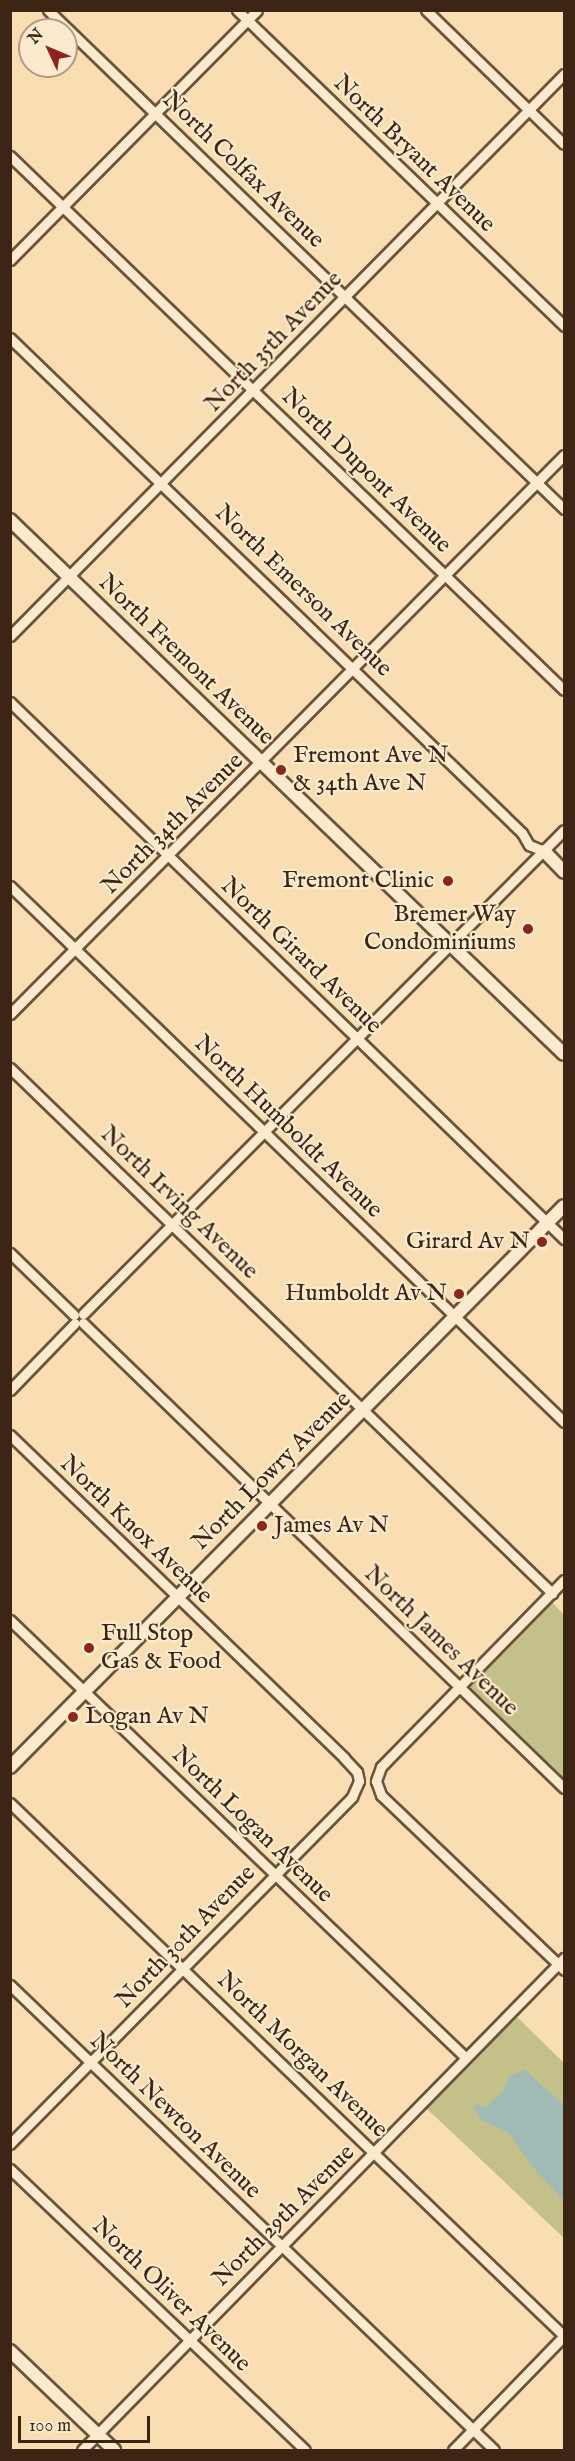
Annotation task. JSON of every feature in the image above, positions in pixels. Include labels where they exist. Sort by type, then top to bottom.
[{"type":"main road","name":"North Fremont Avenue","points":[[10,520],[564,1054]]},
{"type":"main road","name":"North Emerson Avenue","points":[[543,851],[564,872]]},
{"type":"main road","name":"North Lowry Avenue","points":[[10,1767],[564,1206]]},
{"type":"main road","points":[[10,2351],[114,2451]]},
{"type":"street","name":"North Colfax Avenue","points":[[48,10],[564,509]]},
{"type":"street","name":"North Bryant Avenue","points":[[237,10],[564,326]]},
{"type":"street","points":[[10,260],[257,10]]},
{"type":"street","points":[[426,10],[564,144]]},
{"type":"street","name":"North 35th Avenue","points":[[10,636],[438,205],[564,74]]},
{"type":"street","name":"North Dupont Avenue","points":[[10,156],[564,690]]},
{"type":"street","name":"North Emerson Avenue","points":[[10,338],[522,833],[529,845],[543,851]]},
{"type":"street","name":"North 34th Avenue","points":[[10,1014],[564,455]]},
{"type":"street","name":"North Girard Avenue","points":[[10,702],[564,1239]]},
{"type":"street","points":[[10,1390],[564,830]]},
{"type":"street","name":"North Humboldt Avenue","points":[[10,886],[564,1422]]},
{"type":"street","name":"North Irving Avenue","points":[[10,1068],[552,1593]]},
{"type":"street","name":"North James Avenue","points":[[10,1253],[564,1788]]},
{"type":"street","name":"North Knox Avenue","points":[[10,1435],[352,1766],[359,1781]]},
{"type":"street","points":[[562,1964],[381,1795],[376,1781],[381,1767],[564,1580]]},
{"type":"street","name":"North Logan Avenue","points":[[10,1620],[466,2058]]},
{"type":"street","name":"North 30th Avenue","points":[[10,2144],[352,1797],[359,1781]]},
{"type":"street","name":"North Morgan Avenue","points":[[10,1803],[564,2336]]},
{"type":"street","name":"North 29th Avenue","points":[[82,2451],[466,2058],[562,1964]]},
{"type":"street","name":"North Newton Avenue","points":[[10,1985],[494,2451]]},
{"type":"street","name":"North Oliver Avenue","points":[[10,2169],[305,2451]]},
{"type":"street","points":[[453,2451],[564,2336]]},
{"type":"shaded area","points":[[552,1602],[564,1615],[564,1779],[471,1693],[471,1685]]},
{"type":"shaded area","points":[[516,2016],[564,2063],[564,2238],[425,2107]]},
{"type":"water","points":[[525,2070],[564,2105],[564,2201],[532,2166],[508,2132],[483,2121],[473,2108],[476,2104],[486,2107],[504,2090],[509,2076]]},
{"type":"place","name":"Fremont Ave N & 34th Ave N","points":[[281,770]]},
{"type":"place","name":"Fremont Clinic","points":[[448,881]]},
{"type":"place","name":"Bremer Way Condominiums","points":[[528,929]]},
{"type":"place","name":"Girard Av N","points":[[542,1242]]},
{"type":"place","name":"Humboldt Av N","points":[[459,1294]]},
{"type":"place","name":"James Av N","points":[[262,1526]]},
{"type":"place","name":"Full Stop Gas & Food","points":[[89,1648]]},
{"type":"place","name":"Logan Av N","points":[[73,1717]]}]
